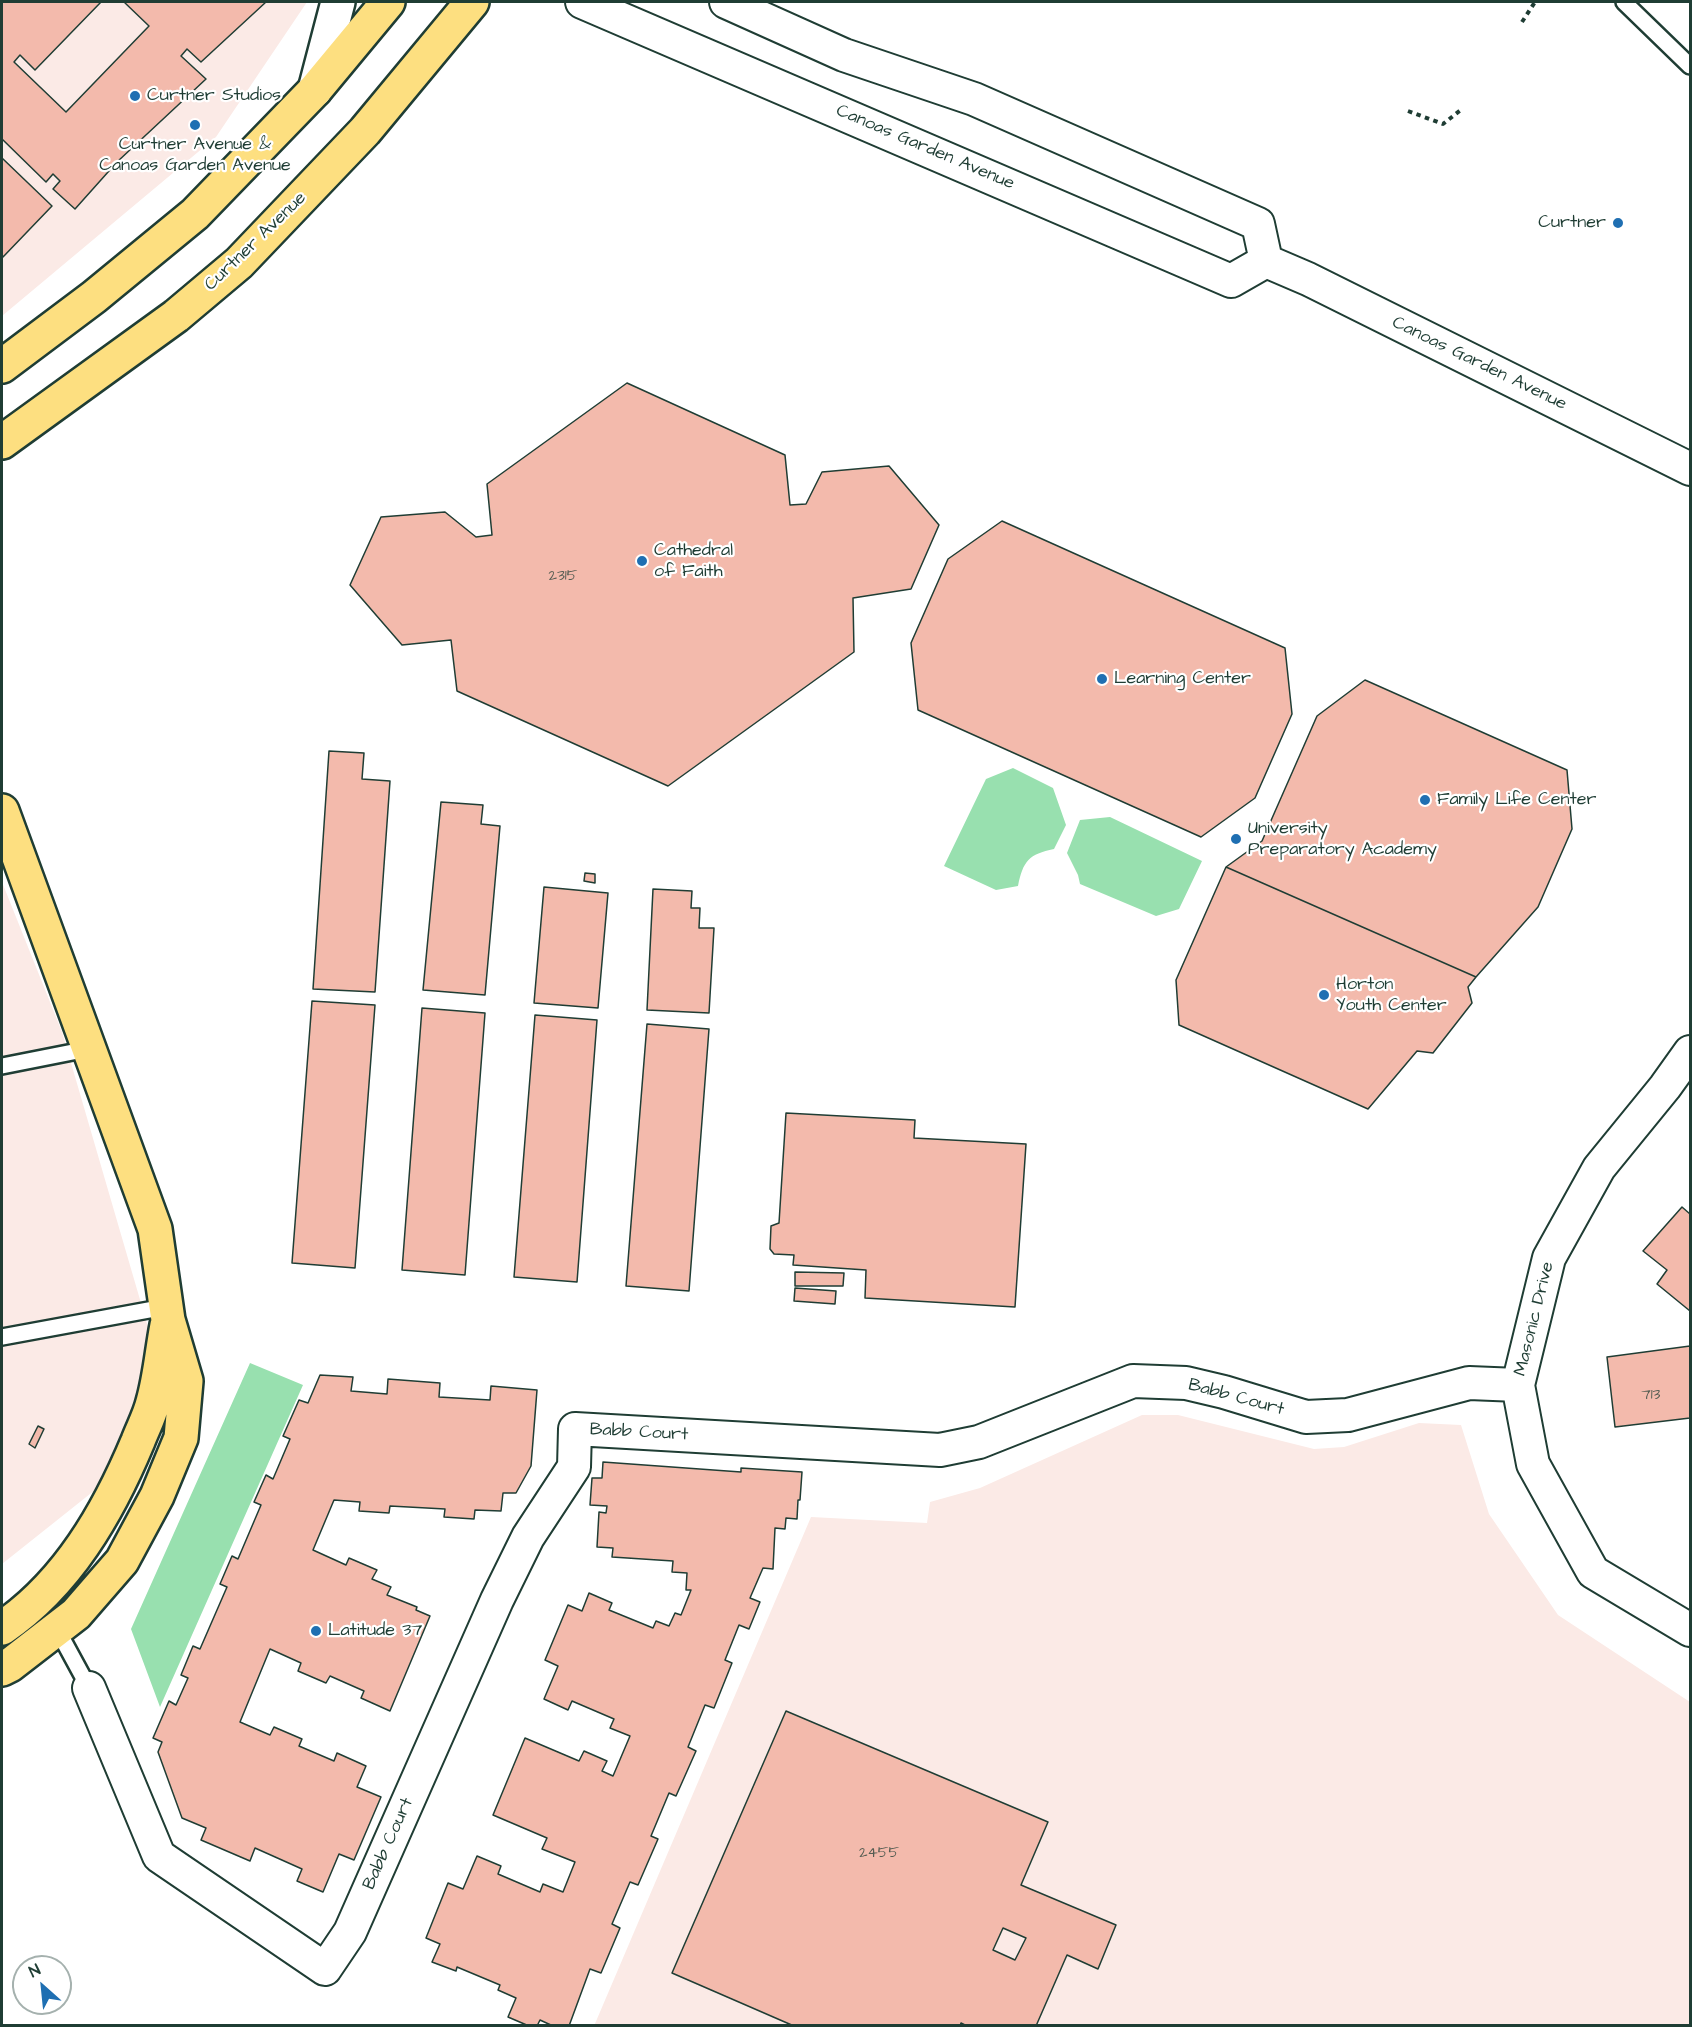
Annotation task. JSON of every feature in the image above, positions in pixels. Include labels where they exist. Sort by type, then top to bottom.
[{"type":"main road","points":[[8,357],[94,297],[195,214],[315,90],[388,2]]},
{"type":"main road","name":"Curtner Avenue","points":[[2,442],[176,316],[239,264],[365,132],[472,2]]},
{"type":"main road","points":[[2,811],[154,1229],[166,1314],[186,1381],[181,1438],[157,1496],[122,1561],[76,1614],[2,1669]]},
{"type":"main road","points":[[2,1628],[21,1615],[52,1585],[94,1531],[128,1466],[153,1403],[166,1314]]},
{"type":"street","points":[[315,90],[338,2]]},
{"type":"street","name":"Canoas Garden Avenue","points":[[582,2],[1231,281],[1266,261],[1308,279],[1690,469]]},
{"type":"street","points":[[726,2],[844,55],[974,99],[1258,224],[1266,261]]},
{"type":"street","name":"Masonic Drive","points":[[1690,1052],[1665,1087],[1599,1168],[1549,1258],[1518,1385],[1533,1464],[1593,1572],[1690,1630]]},
{"type":"street","name":"Babb Court","points":[[89,1688],[159,1856],[325,1968],[350,1932],[502,1589],[528,1538],[574,1467],[575,1429],[940,1450],[979,1442],[1132,1381],[1186,1383],[1306,1417],[1348,1415],[1469,1383],[1518,1385]]},
{"type":"lane","points":[[1624,2],[1690,66]]},
{"type":"lane","points":[[2,1066],[88,1049]]},
{"type":"lane","points":[[2,1337],[166,1314]]},
{"type":"lane","points":[[57,1629],[89,1688]]},
{"type":"path","points":[[1522,22],[1535,2]]},
{"type":"path","points":[[1408,111],[1443,124],[1462,109]]},
{"type":"shaded area","points":[[2,2],[307,2],[216,137],[2,316]]},
{"type":"shaded area","points":[[2,882],[62,1032],[157,1358],[95,1490],[2,1564]]},
{"type":"shaded area","points":[[1142,1415],[1178,1415],[1314,1449],[1344,1447],[1419,1423],[1461,1425],[1489,1514],[1558,1615],[1690,1702],[1690,2025],[594,2026],[811,1517],[927,1523],[930,1502],[980,1488]]},
{"type":"green space","points":[[1013,768],[1053,788],[1066,825],[1054,849],[1039,853],[1028,860],[1022,870],[1018,886],[996,890],[944,866],[986,779]]},
{"type":"green space","points":[[1110,817],[1202,861],[1179,909],[1156,916],[1080,884],[1067,853],[1080,820]]},
{"type":"green space","points":[[250,1363],[303,1385],[160,1707],[131,1629]]},
{"type":"building","name":"Curtner Studios","points":[[2,2],[101,2],[35,70],[20,55],[14,62],[66,112],[149,26],[124,2],[266,2],[201,62],[187,49],[181,56],[206,79],[117,162],[75,209],[53,189],[60,181],[53,174],[46,182],[2,139]]},
{"type":"building","points":[[2,158],[52,206],[3,257],[2,255]]},
{"type":"building","name":"Cathedral of Faith","points":[[627,383],[785,455],[790,505],[806,504],[822,472],[889,466],[939,525],[911,589],[853,598],[854,652],[668,786],[457,691],[451,640],[402,645],[350,585],[381,517],[445,512],[476,537],[492,535],[487,484]]},
{"type":"building","name":"Learning Center","points":[[1002,521],[1285,648],[1292,714],[1255,798],[1201,837],[918,710],[911,643],[948,559]]},
{"type":"building","name":"Family Life Center","points":[[1365,680],[1567,770],[1572,829],[1538,907],[1476,977],[1226,867],[1262,841],[1317,716]]},
{"type":"building","points":[[329,751],[364,753],[362,779],[390,781],[375,992],[313,989]]},
{"type":"building","points":[[441,802],[483,805],[481,824],[500,826],[485,995],[423,990]]},
{"type":"building","name":"Horton Youth Center","points":[[1226,867],[1476,977],[1468,987],[1472,1003],[1433,1053],[1417,1051],[1368,1109],[1179,1025],[1176,980]]},
{"type":"building","points":[[585,873],[595,874],[595,883],[584,881]]},
{"type":"building","points":[[544,887],[608,893],[598,1008],[534,1003]]},
{"type":"building","points":[[653,889],[692,891],[691,908],[700,908],[699,928],[714,928],[709,1013],[647,1010]]},
{"type":"building","points":[[312,1001],[375,1005],[355,1268],[292,1263]]},
{"type":"building","points":[[422,1008],[485,1013],[465,1275],[402,1270]]},
{"type":"building","points":[[535,1015],[597,1020],[577,1282],[514,1277]]},
{"type":"building","points":[[647,1024],[709,1029],[689,1291],[626,1286]]},
{"type":"building","points":[[786,1113],[915,1120],[914,1138],[1026,1144],[1015,1307],[865,1298],[866,1270],[793,1265],[794,1255],[774,1254],[770,1249],[771,1226],[779,1223]]},
{"type":"building","points":[[1682,1207],[1690,1214],[1690,1311],[1657,1284],[1667,1270],[1643,1251]]},
{"type":"building","points":[[795,1272],[844,1273],[843,1286],[795,1286]]},
{"type":"building","points":[[795,1288],[836,1291],[835,1304],[794,1301]]},
{"type":"building","points":[[1690,1346],[1690,1418],[1615,1427],[1607,1357]]},
{"type":"building","name":"Latitude 37","points":[[320,1375],[353,1377],[351,1391],[387,1394],[388,1379],[440,1383],[439,1397],[490,1400],[491,1386],[537,1390],[531,1466],[516,1493],[503,1493],[501,1511],[475,1510],[474,1519],[444,1517],[445,1509],[390,1506],[389,1513],[359,1511],[360,1502],[334,1500],[313,1550],[346,1565],[349,1558],[377,1570],[372,1579],[391,1587],[387,1595],[417,1607],[416,1610],[430,1616],[390,1711],[361,1698],[364,1691],[330,1676],[326,1683],[298,1671],[301,1663],[270,1649],[240,1722],[270,1735],[274,1727],[302,1739],[299,1746],[334,1761],[337,1753],[366,1766],[357,1787],[381,1797],[354,1860],[339,1854],[323,1892],[297,1881],[302,1869],[255,1848],[250,1861],[201,1840],[206,1828],[182,1818],[158,1752],[162,1742],[153,1738],[169,1701],[176,1705],[188,1678],[181,1675],[193,1646],[200,1649],[227,1587],[220,1584],[232,1556],[238,1559],[261,1505],[254,1502],[266,1475],[273,1479],[290,1439],[283,1436],[299,1400],[308,1403]]},
{"type":"building","points":[[38,1426],[44,1429],[35,1448],[29,1444]]},
{"type":"building","points":[[603,1462],[741,1472],[741,1468],[802,1472],[800,1500],[798,1500],[797,1519],[786,1518],[785,1529],[775,1528],[773,1569],[763,1568],[750,1598],[760,1602],[749,1629],[739,1625],[725,1660],[732,1663],[714,1708],[705,1705],[688,1747],[696,1751],[676,1796],[669,1793],[651,1836],[658,1839],[638,1885],[630,1882],[612,1924],[620,1928],[601,1973],[590,1969],[569,2026],[553,2026],[540,2020],[537,2026],[529,2026],[508,2017],[516,1998],[498,1990],[500,1985],[457,1967],[456,1971],[432,1962],[440,1944],[426,1938],[448,1883],[463,1889],[477,1856],[501,1866],[498,1874],[540,1892],[543,1884],[563,1892],[575,1862],[542,1849],[547,1838],[493,1815],[525,1738],[579,1761],[584,1751],[607,1761],[602,1771],[613,1776],[630,1736],[610,1728],[614,1719],[572,1701],[568,1710],[544,1699],[558,1666],[545,1660],[568,1605],[582,1611],[589,1593],[612,1603],[609,1610],[653,1628],[656,1621],[669,1626],[675,1613],[681,1615],[691,1590],[686,1590],[687,1573],[672,1572],[673,1561],[612,1557],[613,1548],[597,1547],[599,1512],[606,1513],[607,1506],[590,1505],[592,1478],[602,1478]]},
{"type":"building","points":[[786,1711],[1048,1822],[1021,1885],[1116,1925],[1098,1969],[1067,1955],[1036,2026],[967,2026],[961,2023],[960,2026],[794,2026],[672,1973]],"holes":[[[1003,1928],[1026,1938],[1015,1960],[993,1950]]]},
{"type":"place","name":"Curtner Studios","points":[[135,96]]},
{"type":"place","name":"Curtner Avenue & Canoas Garden Avenue","points":[[195,125]]},
{"type":"place","name":"Curtner","points":[[1618,223]]},
{"type":"place","name":"Cathedral of Faith","points":[[642,561]]},
{"type":"place","name":"Learning Center","points":[[1102,679]]},
{"type":"place","name":"Family Life Center","points":[[1425,800]]},
{"type":"place","name":"University Preparatory Academy","points":[[1236,839]]},
{"type":"place","name":"Horton Youth Center","points":[[1324,995]]},
{"type":"place","name":"Latitude 37","points":[[316,1631]]}]
